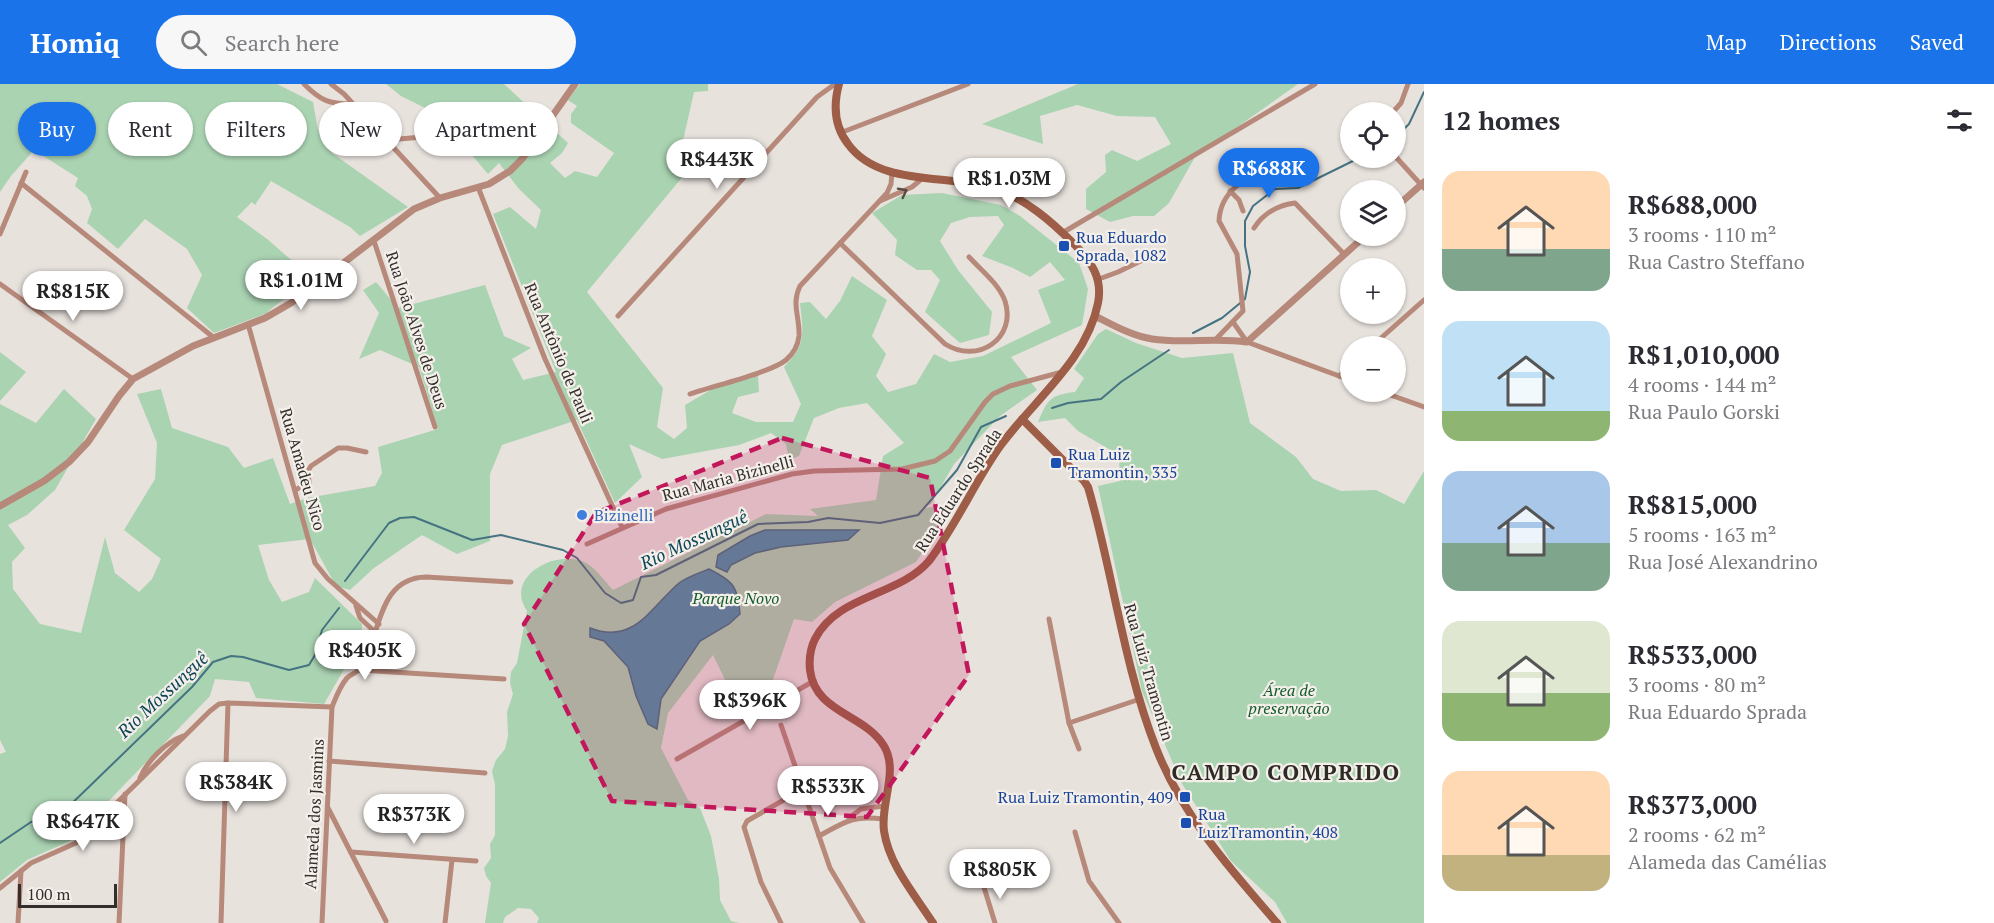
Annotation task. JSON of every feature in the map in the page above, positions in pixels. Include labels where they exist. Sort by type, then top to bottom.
[{"type":"main road","points":[[837,84],[835,107],[840,133],[858,156],[878,169],[974,183],[998,190],[1022,202],[1062,233],[1086,257],[1099,279]]},
{"type":"main road","name":"Rua Eduardo Sprada","points":[[812,682],[810,657],[812,646],[819,632],[847,608],[906,580],[923,569],[937,551],[1000,446],[1080,347],[1095,316],[1099,301],[1099,279]]},
{"type":"main road","name":"Rua Luiz Tramontin","points":[[1022,419],[1088,487],[1119,622],[1156,748],[1188,810],[1212,847],[1277,923]]},
{"type":"main road","points":[[812,682],[825,701],[883,743],[890,766],[883,819],[885,837],[892,858],[933,923]]},
{"type":"street","points":[[304,84],[319,98],[334,102]]},
{"type":"street","points":[[331,84],[339,89],[350,102]]},
{"type":"street","points":[[0,506],[44,481],[69,462],[88,442],[119,396],[134,379],[164,361],[213,337],[248,324],[291,303],[408,213],[440,198],[496,181],[516,165],[575,84]]},
{"type":"street","points":[[618,316],[817,97],[837,84]]},
{"type":"street","points":[[840,133],[968,84]]},
{"type":"street","points":[[1062,233],[1315,84]]},
{"type":"street","points":[[1401,102],[1408,84]]},
{"type":"street","points":[[402,156],[440,198]]},
{"type":"street","points":[[1216,339],[1242,312],[1237,254],[1219,221],[1225,196],[1245,180],[1263,172],[1292,170],[1299,167]]},
{"type":"street","points":[[1406,167],[1423,185],[1406,199]]},
{"type":"street","points":[[0,234],[26,172]]},
{"type":"street","points":[[690,393],[771,368],[788,359],[799,338],[795,302],[800,286],[879,202],[891,184],[892,172]]},
{"type":"street","points":[[879,202],[912,187],[924,177]]},
{"type":"street","points":[[21,183],[213,337]]},
{"type":"street","name":"Rua Antônio de Pauli","points":[[478,187],[549,367],[622,527]]},
{"type":"street","points":[[1230,191],[1239,200],[1243,211]]},
{"type":"street","points":[[1254,228],[1268,212],[1287,204],[1297,204],[1344,254]]},
{"type":"street","name":"Rua João Alves de Deus","points":[[374,241],[435,427]]},
{"type":"street","points":[[840,243],[945,344],[961,352],[972,353],[990,346],[997,340],[1003,330],[1006,312],[1005,303],[997,287],[969,257]]},
{"type":"street","points":[[1247,342],[1353,246]]},
{"type":"street","points":[[1099,279],[1159,252]]},
{"type":"street","points":[[0,284],[134,379]]},
{"type":"street","points":[[1383,336],[1424,300]]},
{"type":"street","points":[[1095,316],[1143,338],[1216,339],[1247,342],[1340,376]]},
{"type":"street","points":[[1233,322],[1247,342]]},
{"type":"street","name":"Rua Amadeu Nico","points":[[248,324],[318,568],[356,606],[378,624]]},
{"type":"street","name":"Rua Maria Bizinelli","points":[[587,544],[666,509],[792,474],[814,471],[902,469],[935,461],[950,451],[993,394],[1010,386],[1062,372]]},
{"type":"street","points":[[1406,401],[1424,407]]},
{"type":"street","points":[[295,490],[309,483],[308,471],[311,466],[338,448],[347,447],[366,452]]},
{"type":"street","points":[[0,888],[31,862],[76,843],[138,781],[152,760],[174,739],[185,735],[215,707],[228,703],[332,707],[347,679],[360,670],[394,589],[400,584],[412,578],[426,577],[511,582]]},
{"type":"street","name":"Rua Amadeu Nico","points":[[356,606],[360,618],[375,632]]},
{"type":"street","points":[[1049,620],[1069,723],[1079,749]]},
{"type":"street","points":[[360,670],[504,679]]},
{"type":"street","points":[[677,759],[812,682]]},
{"type":"street","points":[[1069,723],[1140,699]]},
{"type":"street","points":[[221,923],[228,703]]},
{"type":"street","name":"Alameda dos Jasmins","points":[[322,923],[332,707]]},
{"type":"street","points":[[781,725],[834,876],[863,923]]},
{"type":"street","points":[[329,761],[485,773]]},
{"type":"street","points":[[781,923],[761,882],[744,827],[747,821],[803,789]]},
{"type":"street","points":[[119,923],[125,794]]},
{"type":"street","points":[[819,836],[848,820],[861,809],[884,806]]},
{"type":"street","points":[[327,807],[387,921]]},
{"type":"street","points":[[848,820],[866,817],[883,819]]},
{"type":"street","points":[[1076,832],[1088,878],[1119,923]]},
{"type":"street","points":[[351,852],[476,861]]},
{"type":"street","points":[[445,923],[452,860]]},
{"type":"street","points":[[18,923],[21,871]]},
{"type":"street","points":[[983,884],[995,923]]},
{"type":"highlighted area","points":[[782,438],[930,478],[969,675],[867,817],[612,801],[524,624],[596,513]]},
{"type":"green space","points":[[0,84],[277,84],[313,102],[319,132],[319,156],[336,156],[408,207],[360,236],[350,227],[271,181],[255,205],[252,202],[237,217],[267,239],[311,277],[265,314],[214,333],[187,308],[202,275],[187,249],[145,219],[118,249],[87,223],[92,209],[87,196],[75,186],[78,178],[43,156],[96,156],[96,102],[18,102],[18,156],[29,156],[0,192]]},
{"type":"green space","points":[[386,84],[504,84],[524,102],[414,102]]},
{"type":"green space","name":"Parque Novo","points":[[580,84],[708,84],[708,91],[694,92],[680,154],[689,169],[587,292],[663,388],[657,427],[674,439],[687,428],[685,405],[714,388],[758,376],[759,392],[738,397],[732,413],[756,422],[793,422],[801,404],[784,367],[797,351],[802,338],[800,303],[810,302],[826,319],[840,301],[852,276],[887,300],[872,336],[886,354],[876,376],[888,392],[916,384],[934,354],[950,362],[983,356],[1051,323],[1038,290],[1065,280],[1050,262],[1030,277],[982,256],[1004,225],[998,216],[970,217],[951,223],[940,241],[958,270],[992,312],[989,335],[960,343],[925,312],[940,280],[931,270],[917,270],[895,255],[897,240],[872,213],[902,195],[942,193],[1001,205],[1020,216],[1079,263],[1088,289],[1082,325],[1011,357],[1037,390],[1000,416],[954,464],[931,504],[920,509],[955,503],[916,562],[835,602],[812,622],[794,619],[769,691],[731,692],[713,655],[668,713],[661,748],[688,800],[700,808],[711,836],[719,879],[720,900],[731,921],[739,923],[537,923],[539,918],[531,909],[518,908],[505,917],[503,923],[485,923],[491,883],[484,868],[491,858],[490,844],[495,835],[495,785],[492,771],[496,760],[505,749],[508,736],[507,712],[513,694],[510,683],[511,672],[517,663],[527,611],[521,598],[522,587],[528,576],[537,568],[549,562],[574,559],[590,565],[613,590],[766,514],[818,516],[810,509],[876,500],[883,456],[904,443],[867,403],[839,408],[814,418],[799,456],[789,460],[786,444],[771,433],[739,445],[662,459],[629,444],[642,477],[615,503],[577,420],[502,445],[490,474],[490,541],[457,554],[422,535],[374,568],[350,590],[336,586],[310,539],[258,545],[269,580],[282,602],[309,592],[315,578],[362,624],[362,647],[343,671],[324,704],[256,698],[249,682],[215,679],[210,696],[70,841],[27,860],[0,882],[0,754],[6,752],[0,740],[0,404],[36,423],[64,389],[96,419],[55,490],[27,515],[8,525],[25,548],[12,562],[13,589],[40,624],[81,633],[105,537],[115,573],[139,592],[152,579],[161,559],[124,530],[155,479],[157,443],[137,394],[161,389],[172,428],[228,447],[244,468],[273,458],[290,504],[307,498],[375,486],[382,473],[378,447],[438,429],[419,367],[380,350],[359,359],[379,313],[363,290],[376,282],[398,308],[485,285],[504,336],[531,348],[512,359],[523,380],[556,372],[493,214],[510,207],[536,229],[541,210],[519,189],[499,163],[488,174],[473,156],[558,156],[558,134],[568,143],[562,153],[550,163],[565,178],[575,171],[597,177],[614,153],[571,123],[571,114],[577,106],[568,100]]},
{"type":"green space","points":[[1078,84],[1298,84],[1195,157],[1169,203],[1154,216],[1133,216],[1110,222],[1086,209],[1086,189],[1106,172],[1105,155],[1112,150],[1137,161],[1171,144],[1155,117],[1117,116],[1077,105],[1040,116],[1043,144],[982,124]]},
{"type":"green space","name":"Área de preservação","points":[[1106,329],[1136,343],[1182,358],[1233,353],[1250,423],[1296,457],[1313,479],[1341,491],[1376,490],[1404,504],[1424,471],[1424,923],[1287,923],[1275,902],[1231,861],[1181,782],[1142,691],[1098,486],[1120,481],[1119,455],[1078,431],[1065,418],[1038,422],[1044,408],[1051,400],[1060,395],[1075,392],[1084,378],[1074,369],[1098,334]]},
{"type":"green space","points":[[0,352],[26,372],[0,401]]},
{"type":"water","points":[[765,530],[859,530],[848,540],[781,547],[755,553],[731,565],[727,572],[716,567],[718,555]]},
{"type":"water","points":[[709,569],[724,577],[733,586],[738,597],[740,614],[729,624],[700,641],[661,699],[657,729],[648,724],[636,696],[628,667],[604,641],[590,637],[590,628],[605,632],[618,632],[630,628],[650,613],[679,583]]},
{"type":"waterway","name":"Rio Mossunguê","points":[[1406,127],[1424,92]]},
{"type":"waterway","name":"Rio Mossunguê","points":[[1193,333],[1222,318],[1245,299],[1250,272],[1245,246],[1245,221],[1253,206],[1275,189],[1298,188],[1340,167]]},
{"type":"waterway","name":"Rio Mossunguê","points":[[1052,408],[1068,403],[1101,399],[1121,382],[1169,350]]},
{"type":"waterway","name":"Rio Mossunguê","points":[[345,581],[389,523],[400,518],[414,517],[472,540],[501,535],[563,550],[577,558],[605,593],[621,603],[633,600],[641,577],[656,575],[758,524],[808,522],[828,518],[880,523],[918,515],[957,470],[981,427],[1006,416]]},
{"type":"waterway","name":"Rio Mossunguê","points":[[0,843],[31,822],[63,812],[192,687],[213,662],[231,656],[243,657],[289,670],[309,665],[315,655],[322,630],[339,608]]},
{"type":"place","name":"Rua Eduardo Sprada, 1082","points":[[1064,246]]},
{"type":"place","name":"Rua Luiz Tramontin, 335","points":[[1056,463]]},
{"type":"place","name":"Bizinelli","points":[[582,515]]},
{"type":"place","name":"Rua Luiz Tramontin, 409","points":[[1185,797]]},
{"type":"place","name":"Rua LuizTramontin, 408","points":[[1186,823]]},
{"type":"district","name":"CAMPO COMPRIDO","points":[[1286,772]]}]
